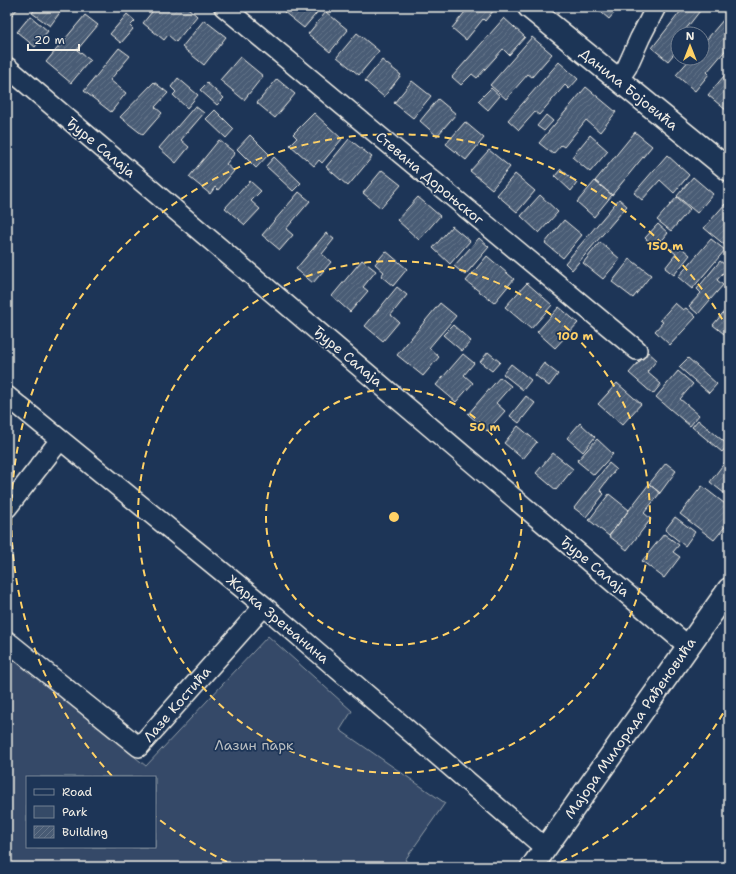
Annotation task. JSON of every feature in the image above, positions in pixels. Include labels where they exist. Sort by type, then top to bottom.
[{"type":"street","name":"Стевана Дороњског","points":[[224,7],[637,350]]},
{"type":"street","name":"Данила Бојовића","points":[[529,7],[729,170]]},
{"type":"street","points":[[618,80],[627,67],[656,7]]},
{"type":"street","name":"Ђуре Салаја","points":[[7,68],[688,646]]},
{"type":"street","name":"Жарка Зрењанина","points":[[7,396],[264,606],[545,848]]},
{"type":"street","points":[[7,508],[60,440]]},
{"type":"street","name":"Мајора Милорада Рађеновића","points":[[532,867],[729,588]]},
{"type":"street","name":"Лазе Костића","points":[[7,641],[140,747],[264,606]]},
{"type":"green space","name":"Лазин парк","points":[[268,636],[352,711],[340,730],[445,803],[405,860],[414,867],[7,867],[7,654],[146,766]]},
{"type":"building","points":[[7,7],[19,7],[12,15],[7,11]]},
{"type":"building","points":[[37,7],[64,7],[50,26],[32,13]]},
{"type":"building","points":[[156,7],[187,7],[197,16],[176,42],[168,35],[164,40],[143,23]]},
{"type":"building","points":[[288,7],[318,7],[320,9],[304,28],[284,12]]},
{"type":"building","points":[[469,7],[490,7],[494,10],[485,21],[483,19],[466,40],[452,28]]},
{"type":"building","points":[[595,7],[619,7],[609,19]]},
{"type":"building","points":[[684,7],[703,7],[688,26],[670,26],[670,59],[668,61],[652,48]]},
{"type":"building","points":[[326,12],[348,30],[330,52],[308,34]]},
{"type":"building","points":[[729,13],[729,46],[707,72],[709,74],[695,91],[676,75],[684,66],[710,66],[710,36]]},
{"type":"building","points":[[127,14],[135,21],[130,26],[133,29],[121,43],[110,34]]},
{"type":"building","points":[[85,15],[98,25],[77,50],[90,60],[71,83],[46,62]]},
{"type":"building","points":[[30,16],[48,31],[35,47],[17,32]]},
{"type":"building","points":[[504,18],[525,37],[509,55],[503,49],[477,78],[472,74],[461,85],[452,77]]},
{"type":"building","points":[[204,20],[226,37],[204,65],[182,47]]},
{"type":"building","points":[[357,33],[379,51],[359,75],[337,57]]},
{"type":"building","points":[[532,37],[552,54],[532,77],[528,74],[506,99],[490,85]]},
{"type":"building","points":[[119,48],[130,56],[110,80],[126,93],[111,112],[84,91]]},
{"type":"building","points":[[240,57],[263,76],[244,100],[220,80]]},
{"type":"building","points":[[382,60],[401,75],[384,97],[365,81]]},
{"type":"building","points":[[559,62],[578,79],[569,89],[565,85],[539,115],[535,112],[519,130],[508,120]]},
{"type":"building","points":[[729,70],[729,108],[727,111],[708,95]]},
{"type":"building","points":[[178,78],[198,95],[187,108],[173,95],[176,92],[171,87]]},
{"type":"building","points":[[277,79],[295,94],[275,118],[257,103]]},
{"type":"building","points":[[412,81],[431,96],[413,118],[394,103]]},
{"type":"building","points":[[154,82],[168,93],[155,107],[162,113],[143,135],[120,117]]},
{"type":"building","points":[[207,83],[224,98],[217,105],[200,90]]},
{"type":"building","points":[[586,87],[616,112],[600,132],[586,120],[564,147],[561,145],[553,154],[539,143]]},
{"type":"building","points":[[491,88],[500,96],[488,110],[478,101]]},
{"type":"building","points":[[438,99],[456,114],[437,136],[420,121]]},
{"type":"building","points":[[195,106],[204,113],[181,140],[189,147],[176,163],[159,148]]},
{"type":"building","points":[[215,110],[234,129],[226,138],[206,119]]},
{"type":"building","points":[[314,113],[342,139],[322,163],[319,160],[314,166],[290,145],[297,138],[293,134]]},
{"type":"building","points":[[546,115],[553,121],[544,131],[537,126]]},
{"type":"building","points":[[465,122],[484,138],[466,160],[446,144]]},
{"type":"building","points":[[635,132],[652,146],[612,195],[595,181]]},
{"type":"building","points":[[250,135],[269,154],[256,168],[237,149]]},
{"type":"building","points":[[590,135],[608,151],[590,172],[572,157]]},
{"type":"building","points":[[349,139],[372,157],[348,186],[326,167]]},
{"type":"building","points":[[219,140],[235,153],[226,164],[234,171],[218,190],[215,187],[210,194],[189,177]]},
{"type":"building","points":[[489,150],[510,167],[492,189],[470,171]]},
{"type":"building","points":[[667,155],[689,175],[674,193],[660,180],[642,200],[634,193]]},
{"type":"building","points":[[274,157],[301,183],[293,191],[266,166]]},
{"type":"building","points":[[561,169],[577,183],[571,191],[555,176]]},
{"type":"building","points":[[382,170],[401,185],[381,208],[363,193]]},
{"type":"building","points":[[515,174],[535,191],[517,212],[497,195]]},
{"type":"building","points":[[693,177],[713,194],[697,213],[677,196]]},
{"type":"building","points":[[250,181],[261,191],[251,201],[260,209],[245,225],[225,208]]},
{"type":"building","points":[[595,181],[612,195],[594,217],[577,202]]},
{"type":"building","points":[[299,192],[310,201],[286,229],[293,235],[280,250],[262,235]]},
{"type":"building","points":[[540,195],[558,212],[539,233],[521,216]]},
{"type":"building","points":[[418,197],[440,216],[419,240],[397,220]]},
{"type":"building","points":[[677,197],[690,209],[671,231],[657,220]]},
{"type":"building","points":[[619,199],[627,206],[572,270],[565,263]]},
{"type":"building","points":[[725,204],[729,207],[729,243],[726,246],[704,228]]},
{"type":"building","points":[[564,220],[582,235],[563,258],[545,243]]},
{"type":"building","points":[[658,224],[668,233],[656,248],[645,238]]},
{"type":"building","points":[[452,226],[470,241],[450,264],[433,248]]},
{"type":"building","points":[[326,233],[334,239],[322,254],[331,262],[313,283],[296,269]]},
{"type":"building","points":[[479,238],[489,247],[465,275],[454,266]]},
{"type":"building","points":[[711,239],[725,250],[692,289],[678,277]]},
{"type":"building","points":[[600,242],[620,259],[603,279],[583,263]]},
{"type":"building","points":[[677,244],[690,255],[674,275],[665,268],[676,254],[671,250]]},
{"type":"building","points":[[386,251],[407,269],[393,286],[381,276],[384,272],[375,264]]},
{"type":"building","points":[[487,256],[514,279],[494,303],[466,281]]},
{"type":"building","points":[[630,259],[651,275],[633,298],[612,282]]},
{"type":"building","points":[[362,260],[376,271],[363,287],[368,291],[350,312],[332,296]]},
{"type":"building","points":[[720,261],[728,267],[717,280],[723,285],[698,314],[689,306],[701,293],[697,289]]},
{"type":"building","points":[[527,283],[552,305],[531,329],[505,307]]},
{"type":"building","points":[[397,287],[407,295],[391,315],[399,322],[383,341],[365,326]]},
{"type":"building","points":[[440,303],[456,316],[429,348],[439,357],[423,376],[397,355]]},
{"type":"building","points":[[675,303],[683,310],[686,308],[696,317],[670,345],[655,331],[663,322],[660,320]]},
{"type":"building","points":[[559,307],[578,323],[555,348],[537,332]]},
{"type":"building","points":[[727,308],[729,310],[729,338],[713,325]]},
{"type":"building","points":[[453,325],[471,341],[462,351],[443,335]]},
{"type":"building","points":[[488,352],[500,362],[492,371],[480,362]]},
{"type":"building","points":[[648,352],[657,360],[647,372],[661,384],[653,394],[629,373]]},
{"type":"building","points":[[463,354],[474,363],[464,375],[473,383],[456,402],[436,385]]},
{"type":"building","points":[[688,358],[717,384],[709,393],[679,367]]},
{"type":"building","points":[[544,363],[558,374],[549,386],[535,375]]},
{"type":"building","points":[[511,364],[531,380],[523,390],[503,374]]},
{"type":"building","points":[[678,371],[693,384],[680,399],[699,415],[690,426],[656,397]]},
{"type":"building","points":[[500,377],[511,386],[496,403],[505,411],[487,431],[468,414]]},
{"type":"building","points":[[617,383],[641,404],[622,425],[598,404]]},
{"type":"building","points":[[526,396],[535,403],[519,423],[510,416]]},
{"type":"building","points":[[698,420],[728,445],[722,452],[692,427]]},
{"type":"building","points":[[580,423],[595,437],[583,452],[567,438]]},
{"type":"building","points":[[518,426],[537,442],[523,459],[504,443]]},
{"type":"building","points":[[597,439],[613,454],[594,475],[577,461]]},
{"type":"building","points":[[553,453],[573,469],[556,490],[536,473]]},
{"type":"building","points":[[725,462],[729,465],[729,497],[710,482]]},
{"type":"building","points":[[609,463],[616,469],[600,490],[604,494],[586,517],[574,508]]},
{"type":"building","points":[[666,463],[676,471],[660,493],[649,484]]},
{"type":"building","points":[[649,484],[660,493],[644,513],[651,519],[627,550],[609,536]]},
{"type":"building","points":[[702,486],[729,507],[729,522],[714,540],[680,514]]},
{"type":"building","points":[[609,494],[629,510],[609,536],[589,520]]},
{"type":"building","points":[[675,517],[695,532],[685,546],[665,530]]},
{"type":"building","points":[[664,534],[679,545],[673,552],[680,557],[664,578],[642,561]]}]
